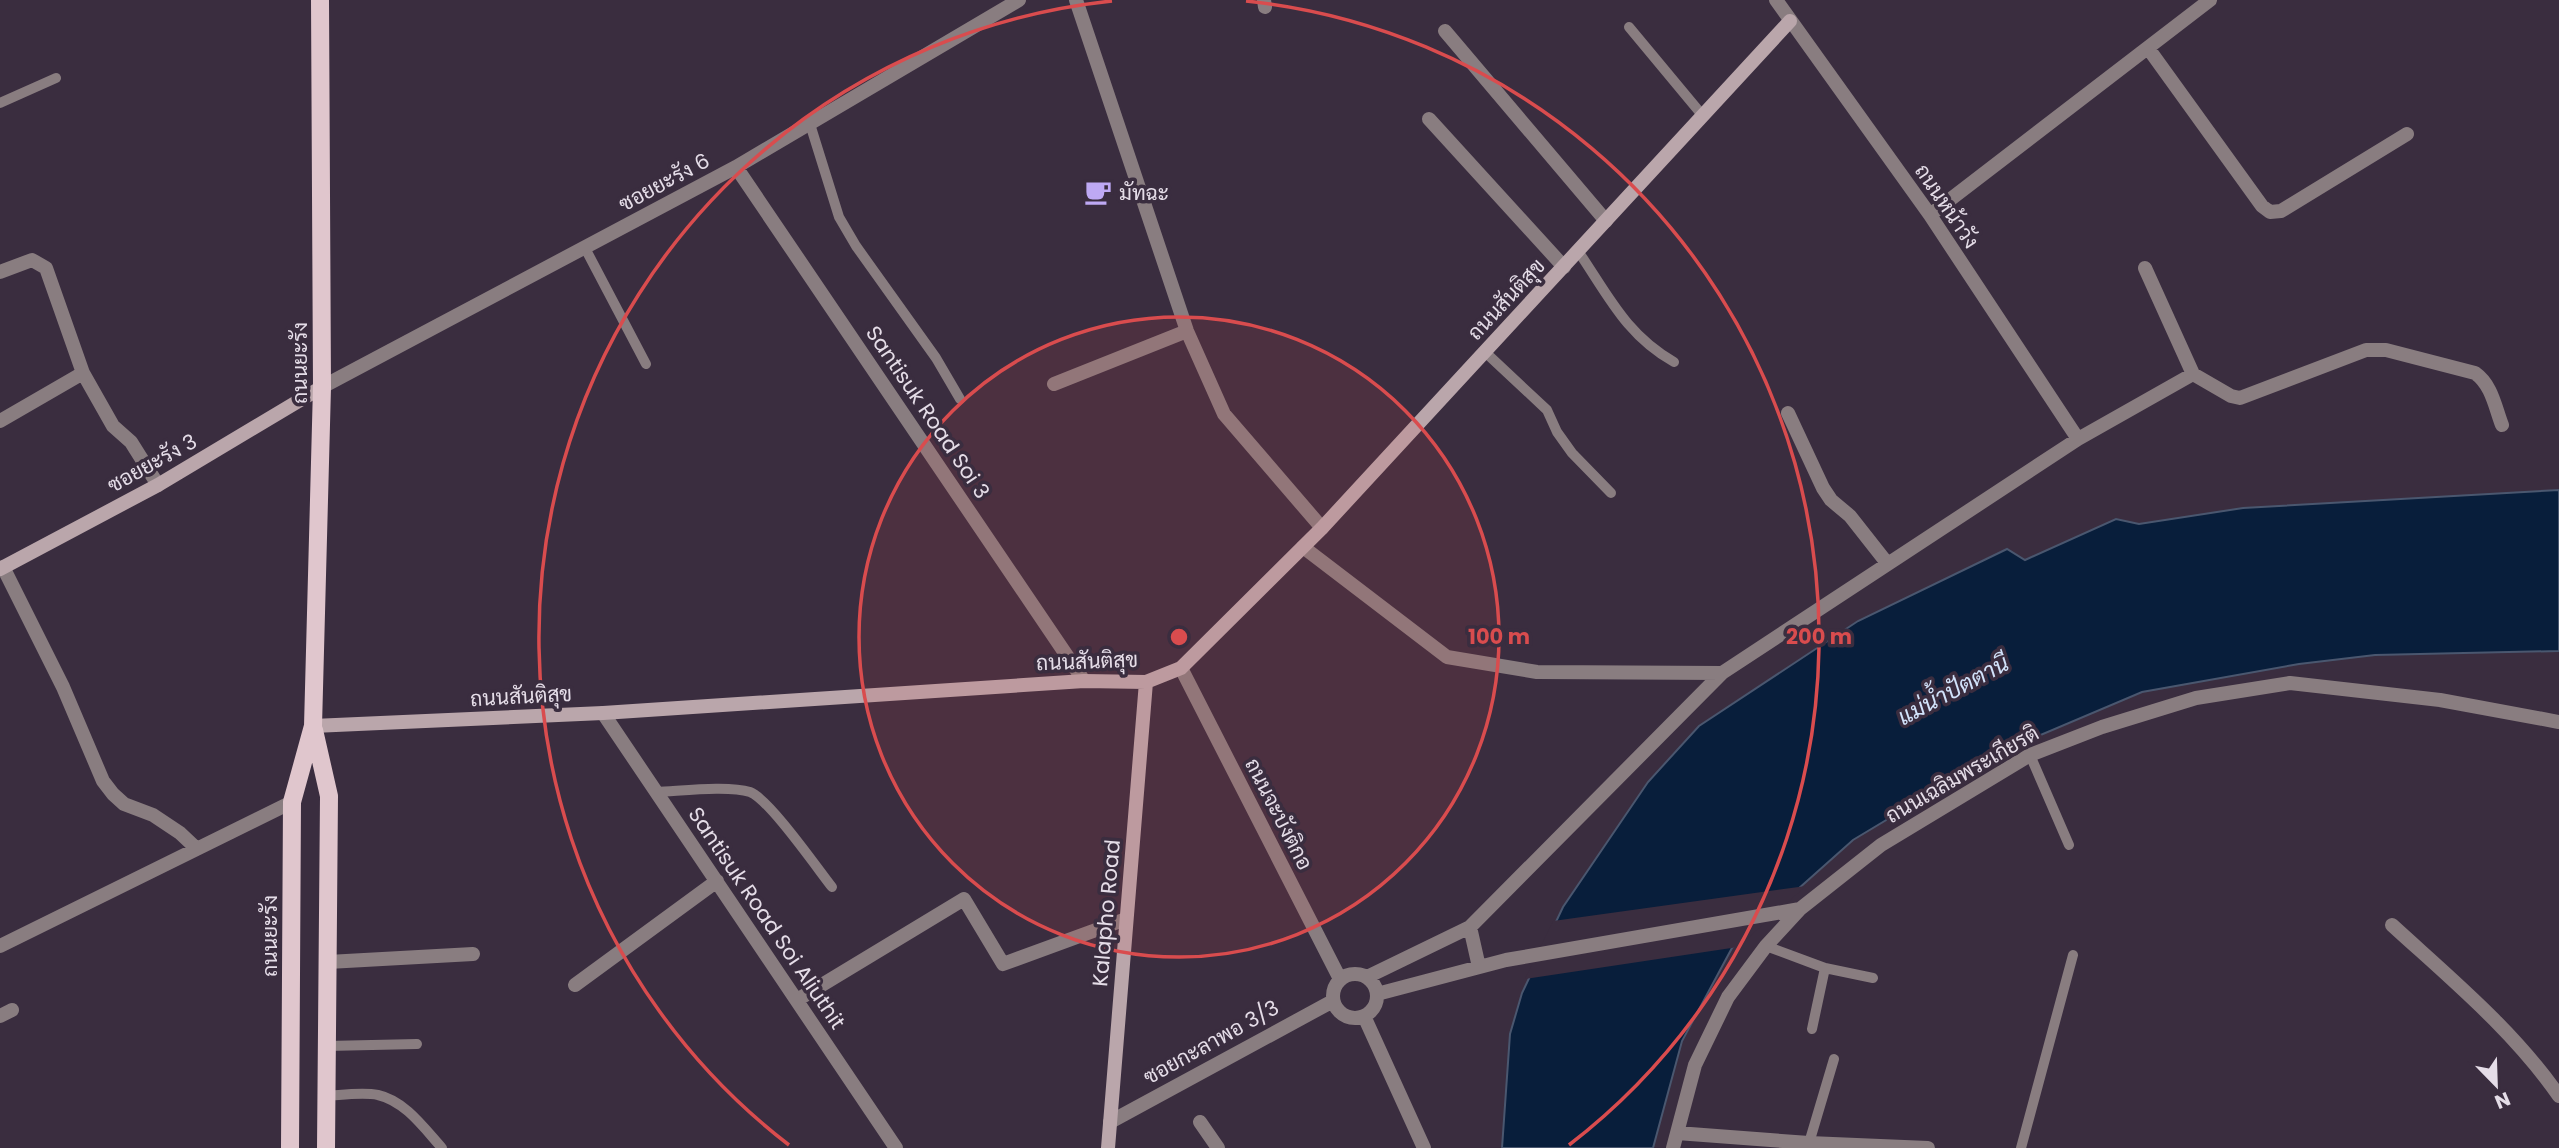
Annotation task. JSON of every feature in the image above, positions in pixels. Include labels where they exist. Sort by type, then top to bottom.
[{"type":"main road","name":"ถนนยะรัง","points":[[290,1148],[292,802],[313,726],[322,387],[320,0]]},
{"type":"main road","name":"ถนนยะรัง","points":[[313,726],[330,796],[326,1148]]},
{"type":"street","name":"ซอยยะรัง 6","points":[[322,387],[736,167],[1019,0]]},
{"type":"street","points":[[1076,0],[1187,331],[1224,414],[1322,528]]},
{"type":"street","name":"ถนนหน้าวัง","points":[[1776,0],[1930,215],[2078,439]]},
{"type":"street","points":[[1930,215],[2210,0]]},
{"type":"street","name":"ถนนสันติสุข","points":[[313,726],[603,713],[1084,681],[1146,682],[1181,668],[1322,528],[1790,21]]},
{"type":"street","points":[[1444,31],[1606,221]]},
{"type":"street","points":[[2148,48],[2262,206],[2270,212],[2281,211],[2407,134]]},
{"type":"street","points":[[1429,119],[1564,267]]},
{"type":"street","name":"Santisuk Road Soi 3","points":[[736,167],[1084,681]]},
{"type":"street","points":[[0,272],[33,260],[46,268],[83,373],[114,426],[131,442],[158,485]]},
{"type":"street","points":[[2145,268],[2193,374],[2231,396],[2240,398],[2366,350],[2386,350],[2475,373],[2484,379],[2502,425]]},
{"type":"street","points":[[1054,384],[1187,331]]},
{"type":"street","points":[[0,421],[83,373]]},
{"type":"street","points":[[1367,977],[1470,927],[1722,673],[2078,439],[2193,374]]},
{"type":"street","name":"ซอยยะรัง 3","points":[[2,568],[158,485],[322,387]]},
{"type":"street","points":[[1788,413],[1823,488],[1831,500],[1850,516],[1887,563]]},
{"type":"street","points":[[1303,547],[1447,657],[1537,672],[1722,673]]},
{"type":"street","points":[[2,568],[63,687],[108,788],[124,804],[153,815],[180,833],[197,849]]},
{"type":"street","name":"ถนนจะบังติกอ","points":[[1181,668],[1340,979]]},
{"type":"street","name":"Kalapho Road","points":[[1108,1148],[1146,682]]},
{"type":"street","name":"ถนนเฉลิมพระเกียรติ","points":[[1673,1148],[1695,1065],[1728,997],[1766,946],[1800,909],[1881,845],[2030,755],[2102,727],[2196,698],[2290,683],[2440,700],[2559,722]]},
{"type":"street","name":"Santisuk Road Soi Aliuthit","points":[[603,713],[897,1148]]},
{"type":"street","points":[[0,946],[292,802]]},
{"type":"street","points":[[575,985],[717,881]]},
{"type":"street","points":[[797,1000],[964,899],[1003,964],[1126,919]]},
{"type":"street","points":[[1377,994],[1506,960],[1800,909]]},
{"type":"street","points":[[2392,925],[2505,1029],[2559,1096]]},
{"type":"street","points":[[1470,927],[1479,967]]},
{"type":"street","points":[[328,962],[473,954]]},
{"type":"street","points":[[1353,974],[1372,981],[1377,994],[1374,1007],[1364,1016],[1349,1017],[1336,1008],[1333,1001],[1335,985],[1340,979],[1353,974]]},
{"type":"street","name":"ซอยกะลาพอ 3/3","points":[[1110,1122],[1333,1001]]},
{"type":"street","points":[[1364,1016],[1424,1148]]},
{"type":"street","points":[[1200,1122],[1218,1148]]},
{"type":"street","points":[[1677,1133],[1861,1147],[1928,1148]]},
{"type":"lane","points":[[1629,27],[1703,116]]},
{"type":"lane","points":[[0,103],[56,78]]},
{"type":"lane","points":[[810,124],[839,218],[936,358],[960,400]]},
{"type":"lane","points":[[585,248],[646,364]]},
{"type":"lane","points":[[1578,251],[1627,324],[1654,351],[1674,362]]},
{"type":"lane","points":[[1485,352],[1547,410],[1557,432],[1572,453],[1611,493]]},
{"type":"lane","points":[[2030,755],[2069,845]]},
{"type":"lane","points":[[657,792],[736,789],[752,793],[770,809],[832,887]]},
{"type":"lane","points":[[1766,946],[1825,968],[1873,978]]},
{"type":"lane","points":[[2021,1148],[2073,955]]},
{"type":"lane","points":[[1812,1029],[1825,968]]},
{"type":"lane","points":[[327,1046],[416,1044]]},
{"type":"lane","points":[[1809,1143],[1834,1059]]},
{"type":"lane","points":[[327,1096],[377,1094],[396,1102],[415,1118],[442,1148]]},
{"type":"water","name":"แม่น้ำปัตตานี","points":[[2559,490],[2559,651],[2375,655],[2299,664],[2142,692],[1998,753],[1853,840],[1732,948],[1682,1041],[1653,1148],[1502,1148],[1510,1034],[1522,993],[1563,907],[1648,782],[1699,726],[1858,621],[2007,549],[2025,560],[2116,519],[2139,524],[2243,508]]},
{"type":"pier","points":[[1806,886],[1738,947],[1525,979],[1553,921]]},
{"type":"place","name":"มัทฉะ","points":[[1098,192]]}]
